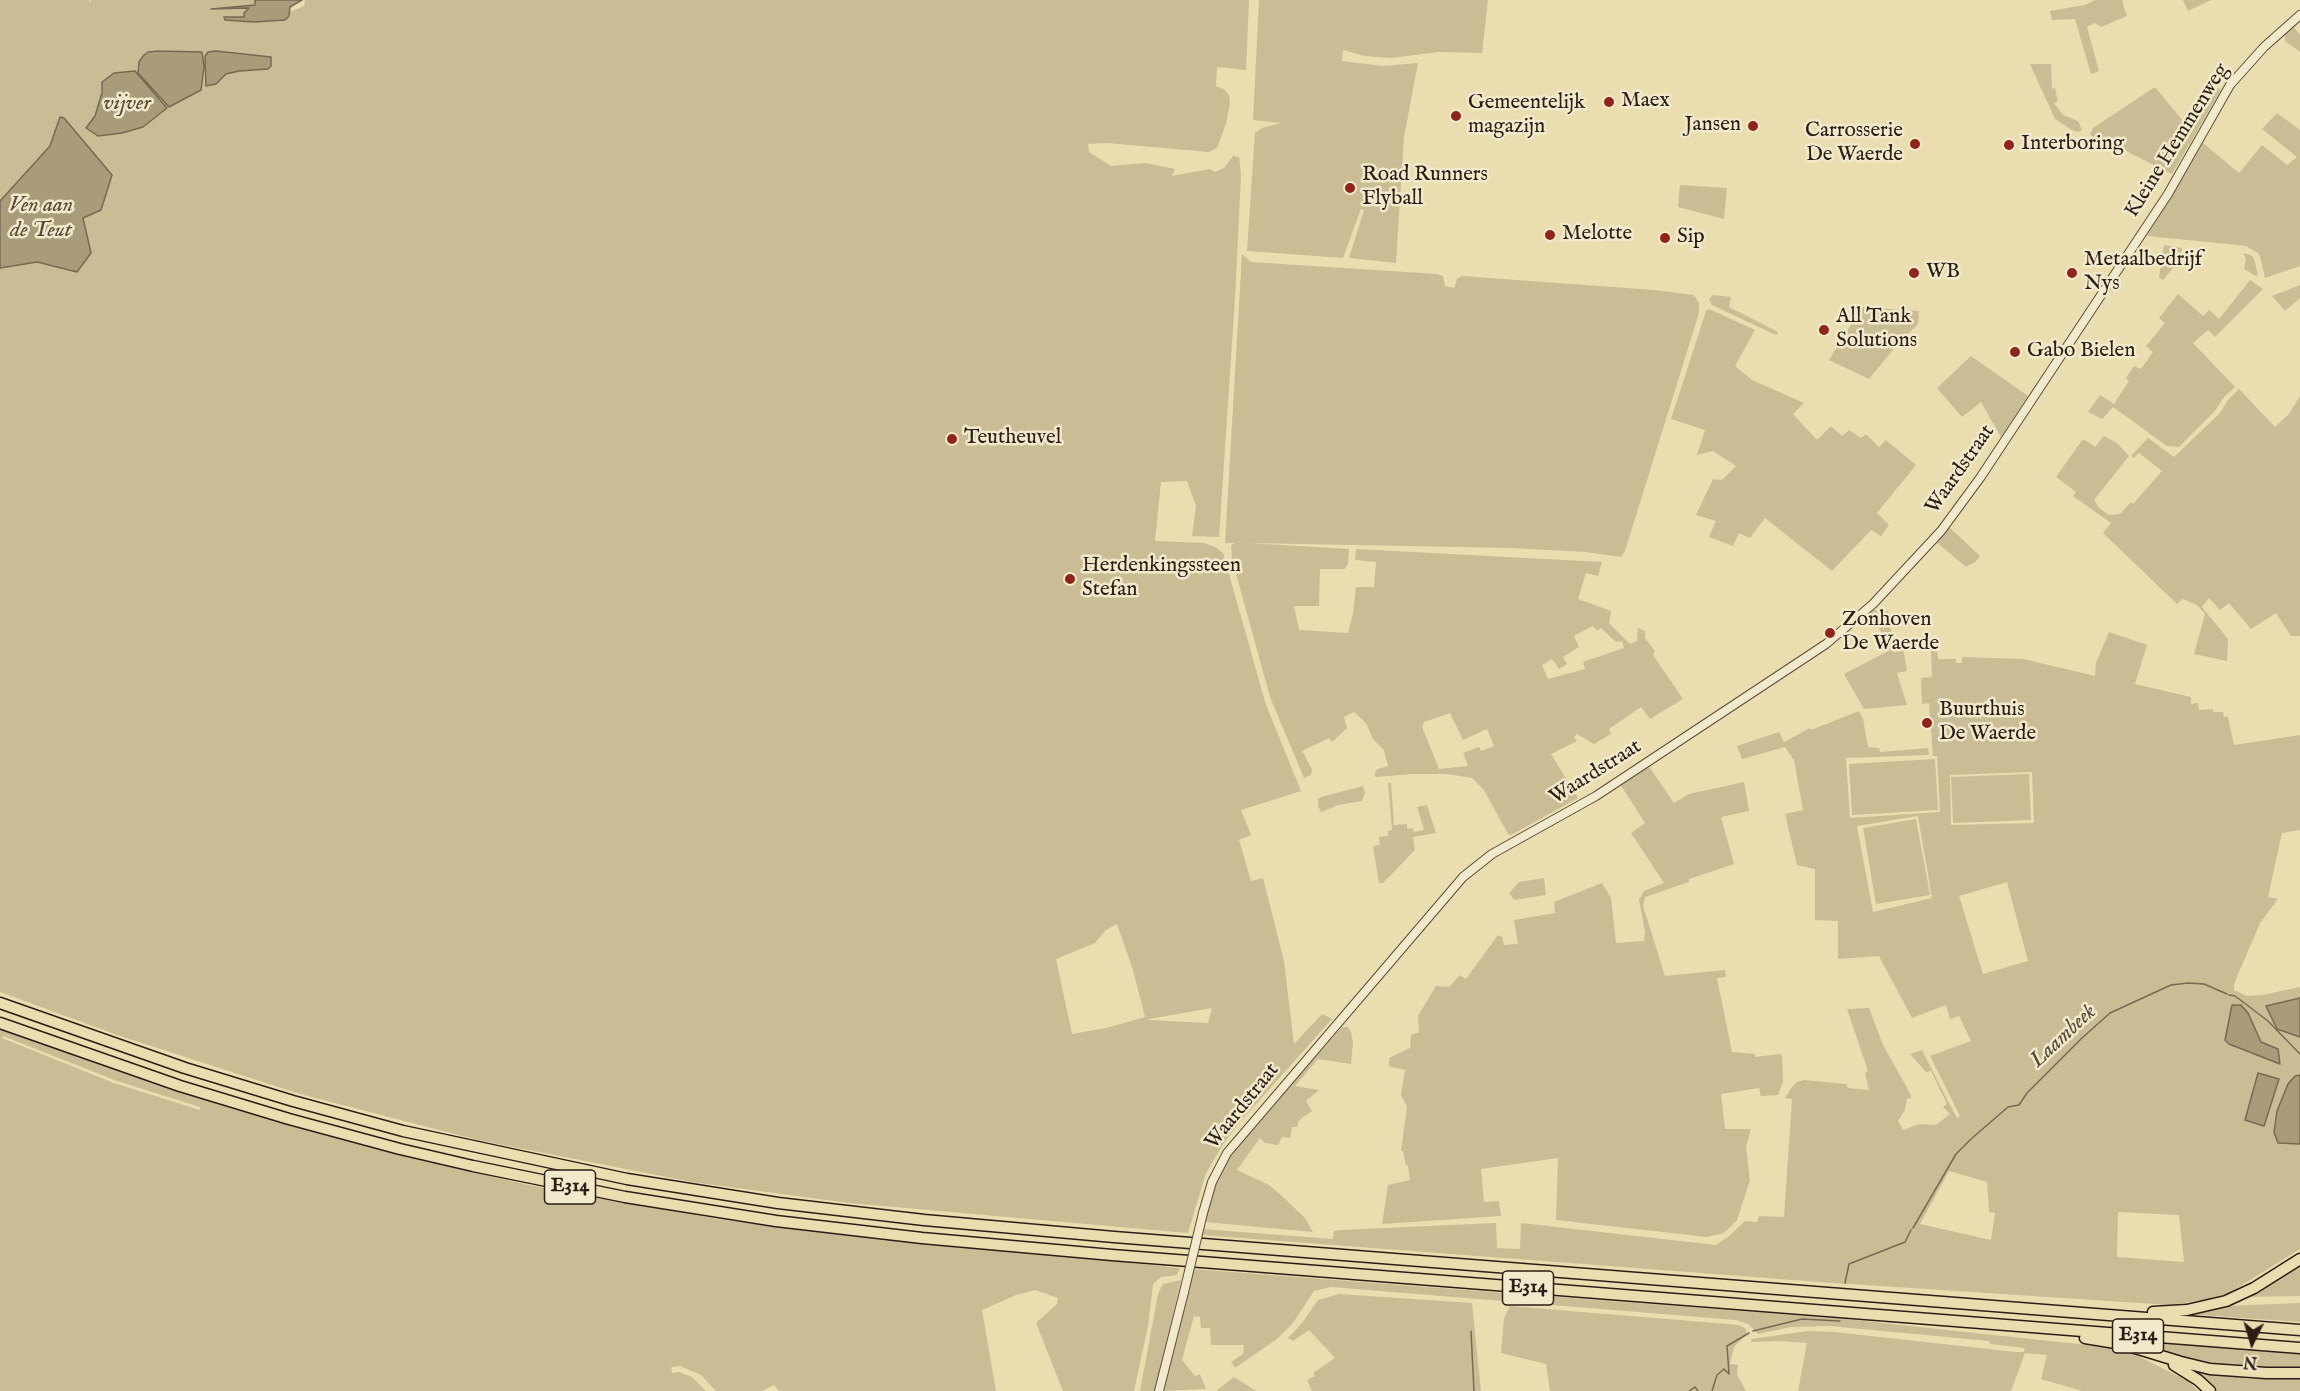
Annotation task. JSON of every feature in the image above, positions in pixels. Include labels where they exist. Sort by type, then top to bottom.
[{"type":"highway","name":"E314","points":[[0,1003],[185,1068],[293,1101],[404,1131],[627,1179],[778,1203],[1114,1238],[2300,1330]]},
{"type":"highway","name":"E314","points":[[0,1023],[191,1089],[400,1149],[548,1182],[699,1210],[848,1230],[987,1245],[2300,1348]]},
{"type":"highway","name":"E314","points":[[2132,1317],[2150,1312],[2187,1310],[2226,1301],[2254,1288],[2300,1258]]},
{"type":"highway","name":"E314","points":[[1975,1323],[1999,1330],[2088,1338],[2141,1349],[2181,1362],[2210,1368],[2266,1373],[2300,1373]]},
{"type":"highway","name":"E314","points":[[2141,1349],[2183,1370],[2210,1391]]},
{"type":"street","name":"Kleine Hemmenweg","points":[[2140,236],[2175,182],[2230,85],[2264,47],[2300,15]]},
{"type":"street","name":"Waardstraat","points":[[1159,1391],[1203,1213],[1212,1182],[1227,1153],[1463,877],[1492,854],[1589,801],[1758,690],[1826,644],[1873,604],[1941,531],[1980,478],[2140,236]]},
{"type":"shaded area","points":[[0,0],[89,0],[90,3],[91,0],[255,0],[255,5],[213,8],[249,7],[244,13],[244,18],[224,17],[226,20],[254,22],[285,20],[289,12],[304,6],[305,0],[1249,0],[1246,70],[1217,67],[1216,86],[1225,90],[1229,95],[1230,103],[1226,124],[1217,148],[1209,152],[1107,143],[1088,144],[1089,152],[1111,166],[1145,163],[1175,169],[1172,176],[1210,169],[1215,172],[1224,168],[1233,156],[1239,157],[1241,175],[1235,299],[1219,537],[1192,536],[1196,506],[1187,481],[1161,482],[1155,541],[1204,543],[1223,553],[1266,705],[1301,791],[1241,810],[1251,835],[1239,840],[1251,881],[1263,878],[1284,961],[1294,1044],[1322,1014],[1332,1019],[1224,1143],[1206,1173],[1188,1233],[849,1203],[692,1182],[478,1140],[300,1094],[117,1035],[0,992],[0,268],[37,262],[77,272],[91,253],[83,218],[112,175],[64,118],[60,117],[50,146],[0,201]],"holes":[[[216,51],[268,69],[226,74],[216,84]],[[135,71],[122,133],[98,136],[86,128],[95,116],[102,93],[102,82],[114,73]],[[1117,924],[1133,970],[1145,1017],[1106,1028],[1072,1034],[1056,959],[1095,943],[1106,930]],[[1212,1008],[1208,1023],[1149,1019]]]},
{"type":"shaded area","points":[[1259,0],[1488,0],[1482,53],[1439,52],[1391,58],[1365,56],[1343,50],[1342,61],[1383,66],[1418,63],[1404,137],[1396,263],[1349,258],[1364,210],[1361,209],[1343,258],[1247,251],[1255,133],[1262,128],[1281,123],[1253,120]]},
{"type":"shaded area","points":[[2095,0],[2124,0],[2122,1],[2127,16],[2101,27],[2095,23],[2087,27],[2099,71],[2091,74],[2075,19],[2052,20],[2050,11],[2085,5]]},
{"type":"shaded area","points":[[2183,0],[2211,0],[2188,11]]},
{"type":"shaded area","points":[[2293,26],[2300,35],[2300,52],[2285,41],[2285,32]]},
{"type":"shaded area","points":[[2030,64],[2051,64],[2052,89],[2055,88],[2058,101],[2054,103],[2063,115],[2078,121],[2082,130],[2078,132],[2072,130],[2055,119]]},
{"type":"shaded area","points":[[2155,87],[2188,127],[2218,88],[2221,90],[2172,174],[2122,149],[2095,140],[2090,134],[2093,128]]},
{"type":"shaded area","points":[[2277,113],[2300,130],[2300,266],[2265,278],[2258,253],[2246,246],[2148,236],[2147,230],[2203,143],[2239,173],[2262,145],[2287,165],[2297,157],[2262,129]]},
{"type":"shaded area","points":[[1680,185],[1727,188],[1724,219],[1678,207]]},
{"type":"shaded area","points":[[2164,245],[2182,248],[2178,268],[2173,268],[2163,280],[2159,277]]},
{"type":"shaded area","points":[[2243,253],[2251,255],[2254,259],[2258,275],[2244,269],[2246,258]]},
{"type":"shaded area","points":[[1242,254],[1251,262],[1437,274],[1443,276],[1445,286],[1454,288],[1457,279],[1462,276],[1654,290],[1694,295],[1699,303],[1699,313],[1625,551],[1621,557],[1586,552],[1512,548],[1248,543],[1349,549],[1345,569],[1320,569],[1319,606],[1294,606],[1299,630],[1348,633],[1356,587],[1374,587],[1376,562],[1355,560],[1356,549],[1602,562],[1598,576],[1586,573],[1578,599],[1611,611],[1609,623],[1630,644],[1637,641],[1638,628],[1645,631],[1645,638],[1655,651],[1653,655],[1683,699],[1650,719],[1641,707],[1609,729],[1611,734],[1594,744],[1577,734],[1574,737],[1577,741],[1551,754],[1578,798],[1511,835],[1508,834],[1484,790],[1472,778],[1447,774],[1375,777],[1378,769],[1388,766],[1384,750],[1373,739],[1366,723],[1354,712],[1344,717],[1347,728],[1332,742],[1329,738],[1302,751],[1312,769],[1311,775],[1304,778],[1270,697],[1232,559],[1231,546],[1234,543],[1225,543]],"holes":[[[1593,626],[1597,631],[1601,628],[1616,642],[1622,641],[1624,648],[1583,662],[1585,669],[1548,679],[1542,665],[1552,659],[1559,669],[1567,664],[1563,657],[1579,647],[1574,636]],[[1450,713],[1463,740],[1487,729],[1494,746],[1481,751],[1479,747],[1463,753],[1468,766],[1439,769],[1422,727],[1424,722]]]},
{"type":"shaded area","points":[[2250,280],[2263,289],[2215,337],[2208,330],[2193,343],[2235,387],[2179,447],[2167,446],[2113,407],[2102,419],[2088,412],[2100,395],[2114,404],[2129,381],[2126,378],[2134,366],[2141,369],[2153,352],[2146,346],[2165,323],[2159,318],[2178,294],[2203,316],[2209,310],[2219,319]]},
{"type":"shaded area","points":[[2300,285],[2300,298],[2285,311],[2272,296]]},
{"type":"shaded area","points":[[1713,295],[1731,297],[1729,307],[1778,332],[1776,335],[1712,305],[1709,299]]},
{"type":"shaded area","points":[[1862,307],[1919,311],[1918,324],[1869,379],[1829,360]]},
{"type":"shaded area","points":[[1709,309],[1755,330],[1735,366],[1752,380],[1804,403],[1793,414],[1817,440],[1831,426],[1842,436],[1849,430],[1861,438],[1866,434],[1879,447],[1886,440],[1916,465],[1877,513],[1889,525],[1881,536],[1871,530],[1832,571],[1765,518],[1750,538],[1739,533],[1733,546],[1709,537],[1716,521],[1696,515],[1713,479],[1722,480],[1736,466],[1713,451],[1697,455],[1705,430],[1671,419],[1706,311]]},
{"type":"shaded area","points":[[1971,356],[2028,396],[2001,437],[1981,402],[1962,417],[1937,388]]},
{"type":"shaded area","points":[[2239,389],[2275,427],[2289,414],[2300,396],[2300,636],[2291,636],[2276,613],[2251,629],[2229,603],[2220,610],[2209,598],[2202,607],[2228,639],[2227,661],[2194,654],[2205,614],[2197,605],[2183,599],[2177,604],[2103,533],[2111,523],[2073,496],[2076,492],[2056,477],[2083,439],[2095,447],[2104,436],[2117,443],[2129,456],[2094,500],[2099,508],[2109,515],[2120,514],[2131,502],[2133,504],[2162,471],[2139,453],[2134,458],[2131,456],[2148,438],[2174,457],[2220,413]]},
{"type":"shaded area","points":[[1948,526],[1980,556],[1975,562],[1966,567],[1935,541]]},
{"type":"shaded area","points":[[1871,610],[1888,611],[1893,642],[1903,648],[1907,671],[1897,673],[1907,705],[1864,709],[1844,674],[1890,650],[1872,614],[1867,613]]},
{"type":"shaded area","points":[[2109,632],[2147,645],[2135,684],[2191,697],[2191,704],[2198,703],[2199,710],[2213,709],[2213,712],[2223,712],[2224,717],[2228,717],[2234,745],[2300,735],[2300,830],[2282,833],[2268,897],[2278,899],[2260,923],[2234,984],[2234,990],[2247,996],[2300,987],[2300,998],[2266,1006],[2277,1029],[2300,1037],[2300,1075],[2293,1078],[2284,1093],[2274,1132],[2278,1143],[2300,1144],[2300,1249],[2229,1293],[2204,1300],[2170,1305],[1819,1282],[1202,1235],[1202,1229],[1333,1239],[1334,1231],[1341,1230],[1496,1223],[1497,1248],[1520,1249],[1521,1223],[1716,1245],[1745,1221],[1757,1222],[1759,1216],[1784,1217],[1792,1099],[1785,1098],[1792,1087],[1804,1080],[1846,1084],[1848,1088],[1869,1090],[1865,1073],[1868,1071],[1847,1009],[1869,1008],[1883,1045],[1911,1095],[1898,1121],[1903,1130],[1920,1124],[1936,1125],[1950,1114],[1943,1107],[1947,1104],[1931,1071],[1926,1072],[1910,1054],[1922,1050],[1957,1118],[1960,1116],[1930,1056],[1971,1041],[1959,1016],[1950,1019],[1946,1005],[1912,1018],[1879,956],[1838,959],[1838,921],[1815,920],[1815,869],[1797,865],[1785,814],[1803,810],[1794,760],[1785,747],[1742,759],[1737,746],[1779,732],[1784,742],[1810,728],[1811,730],[1859,711],[1863,719],[1868,747],[1879,748],[1880,752],[1928,748],[1929,755],[1846,758],[1850,818],[1940,812],[1937,756],[1933,756],[1929,703],[1922,704],[1921,678],[1932,677],[1931,650],[1937,650],[1938,659],[1956,659],[1956,663],[1962,663],[1962,657],[2023,659],[2095,676],[2096,663]],"holes":[[[2032,772],[2034,823],[1951,825],[1950,775]],[[1918,816],[1932,898],[1873,912],[1857,826]],[[2007,882],[2028,961],[1983,974],[1959,896]],[[2248,1013],[2261,1042],[2273,1046],[2225,1040]],[[1949,1171],[1987,1182],[1989,1212],[1995,1213],[1991,1240],[1920,1224]],[[2118,1212],[2179,1215],[2184,1262],[2117,1257]]]},
{"type":"shaded area","points":[[1935,759],[1938,810],[1852,815],[1849,764]]},
{"type":"shaded area","points":[[1648,765],[1674,803],[1689,794],[1744,782],[1749,811],[1721,817],[1734,864],[1645,897],[1643,906],[1665,976],[1725,970],[1726,977],[1717,978],[1732,1052],[1755,1054],[1755,1057],[1780,1054],[1782,1056],[1783,1082],[1778,1095],[1761,1096],[1759,1088],[1721,1094],[1725,1129],[1751,1129],[1746,1147],[1750,1180],[1737,1220],[1724,1233],[1707,1237],[1556,1220],[1558,1158],[1481,1169],[1484,1202],[1499,1201],[1501,1216],[1382,1224],[1388,1185],[1410,1180],[1408,1165],[1406,1166],[1403,1151],[1401,1151],[1407,1107],[1401,1095],[1405,1070],[1389,1066],[1389,1058],[1410,1048],[1411,1035],[1419,1032],[1418,1016],[1436,986],[1449,987],[1460,975],[1466,979],[1498,935],[1502,937],[1504,945],[1518,944],[1514,920],[1555,913],[1554,902],[1602,883],[1611,898],[1616,943],[1644,941],[1645,931],[1639,900],[1644,891],[1664,883],[1631,833],[1645,823],[1620,784]]},
{"type":"shaded area","points":[[2029,774],[2031,820],[1953,823],[1951,777]]},
{"type":"shaded area","points":[[1388,783],[1391,783],[1394,825],[1407,824],[1407,829],[1413,828],[1414,832],[1424,830],[1417,807],[1427,805],[1436,833],[1413,837],[1415,850],[1383,883],[1379,883],[1373,846],[1380,845],[1379,837],[1388,836],[1388,831],[1392,830]]},
{"type":"shaded area","points":[[1363,786],[1365,793],[1362,801],[1338,805],[1321,812],[1318,799],[1321,797]]},
{"type":"shaded area","points":[[1916,819],[1930,895],[1876,904],[1863,828]]},
{"type":"shaded area","points":[[1544,878],[1546,895],[1514,900],[1509,893],[1519,882]]},
{"type":"shaded area","points":[[1342,1027],[1348,1027],[1351,1032],[1353,1042],[1351,1064],[1318,1059],[1295,1086],[1319,1090],[1306,1101],[1312,1111],[1299,1120],[1297,1127],[1292,1127],[1290,1138],[1282,1137],[1278,1145],[1265,1143],[1260,1138],[1237,1170],[1269,1185],[1305,1218],[1313,1232],[1205,1222],[1219,1174],[1231,1153]]},
{"type":"shaded area","points":[[0,1030],[169,1089],[322,1134],[411,1158],[533,1186],[717,1219],[800,1230],[1180,1268],[1177,1275],[1161,1277],[1153,1284],[1148,1326],[1134,1391],[1063,1391],[1036,1323],[1057,1304],[1058,1298],[1035,1290],[1016,1295],[982,1310],[996,1391],[779,1391],[774,1385],[762,1391],[716,1391],[701,1375],[680,1366],[671,1367],[672,1373],[679,1372],[692,1377],[706,1391],[0,1391]],"holes":[[[3,1036],[117,1081],[200,1107],[200,1110],[114,1083],[2,1038]]]},
{"type":"shaded area","points":[[2300,1260],[2300,1296],[2243,1297]]},
{"type":"shaded area","points":[[1192,1269],[1845,1319],[2124,1349],[2188,1381],[2198,1391],[2082,1391],[2041,1379],[2047,1355],[2025,1353],[2011,1391],[1798,1391],[1807,1343],[1752,1342],[1751,1339],[1808,1331],[2016,1352],[2024,1352],[2025,1348],[1990,1344],[1989,1341],[1830,1326],[1791,1327],[1758,1334],[1748,1324],[1736,1320],[1331,1287],[1314,1291],[1293,1323],[1277,1339],[1235,1368],[1231,1362],[1243,1354],[1244,1345],[1211,1345],[1210,1328],[1201,1328],[1200,1317],[1194,1316],[1182,1360],[1195,1376],[1200,1374],[1206,1389],[1162,1391]]},
{"type":"shaded area","points":[[1181,1280],[1155,1391],[1140,1391],[1158,1294],[1163,1284]]},
{"type":"shaded area","points":[[1339,1294],[1472,1303],[1481,1391],[1312,1391],[1307,1380],[1335,1358],[1309,1330],[1293,1341],[1288,1338],[1318,1300]]},
{"type":"shaded area","points":[[2300,1303],[2300,1322],[2186,1314],[2223,1306]]},
{"type":"shaded area","points":[[1510,1306],[1739,1325],[1745,1328],[1747,1334],[1734,1347],[1730,1364],[1738,1365],[1737,1375],[1746,1391],[1550,1391],[1546,1364],[1501,1353],[1504,1318]]},
{"type":"shaded area","points":[[2129,1340],[2300,1354],[2300,1369],[2247,1369],[2199,1363]]},
{"type":"shaded area","points":[[2195,1370],[2249,1379],[2300,1379],[2300,1391],[2215,1391],[2193,1372]]},
{"type":"shaded area","points":[[1234,1377],[1256,1391],[1216,1391]]},
{"type":"water","points":[[255,0],[302,0],[290,7],[289,16],[285,20],[254,22],[225,20],[224,17],[244,17],[244,13],[249,8],[211,9],[255,5]]},
{"type":"water","points":[[148,52],[202,52],[204,67],[201,90],[169,107],[138,73],[139,62],[143,56]]},
{"type":"water","points":[[208,52],[271,57],[271,66],[268,69],[226,74],[216,84],[206,86],[205,56]]},
{"type":"water","name":"vijver","points":[[135,71],[167,108],[143,127],[122,133],[98,136],[86,128],[95,116],[102,93],[102,82],[114,73]]},
{"type":"water","name":"Ven aan de Teut","points":[[60,117],[64,118],[112,175],[101,210],[83,218],[91,253],[77,272],[37,262],[0,268],[0,201],[50,146]]},
{"type":"water","points":[[2300,998],[2300,1037],[2277,1029],[2266,1006]]},
{"type":"water","points":[[2232,1005],[2241,1005],[2248,1013],[2261,1042],[2278,1049],[2280,1064],[2229,1044],[2225,1040]]},
{"type":"water","points":[[2258,1073],[2279,1079],[2264,1126],[2245,1120]]},
{"type":"water","points":[[2300,1075],[2300,1144],[2278,1143],[2274,1132],[2277,1111],[2288,1084],[2295,1076]]},
{"type":"waterway","name":"Laambeek","points":[[1971,1139],[2008,1107],[2019,1105],[2027,1093],[2110,1013],[2171,985],[2204,984],[2227,994]]},
{"type":"waterway","name":"Laambeek","points":[[2229,995],[2235,996],[2268,1021],[2300,1054]]},
{"type":"waterway","name":"Laambeek","points":[[1913,1228],[1956,1154],[1970,1140]]},
{"type":"waterway","name":"Laambeek","points":[[1845,1283],[1849,1264],[1905,1242],[1911,1230]]},
{"type":"waterway","name":"Laambeek","points":[[1753,1331],[1802,1319],[1840,1321]]},
{"type":"waterway","points":[[1471,1331],[1474,1391]]},
{"type":"waterway","name":"Laambeek","points":[[1712,1391],[1717,1375],[1724,1369],[1729,1374],[1727,1346],[1749,1333]]},
{"type":"waterway","name":"Laambeek","points":[[1689,1391],[1695,1387],[1698,1391]]},
{"type":"place","name":"Maex","points":[[1609,102]]},
{"type":"place","name":"Gemeentelijk magazijn","points":[[1456,116]]},
{"type":"place","name":"Jansen","points":[[1753,126]]},
{"type":"place","name":"Carrosserie De Waerde","points":[[1915,144]]},
{"type":"place","name":"Interboring","points":[[2009,145]]},
{"type":"place","name":"Road Runners Flyball","points":[[1350,188]]},
{"type":"place","name":"Melotte","points":[[1550,235]]},
{"type":"place","name":"Sip","points":[[1665,238]]},
{"type":"place","name":"WB","points":[[1914,273]]},
{"type":"place","name":"Metaalbedrijf Nys","points":[[2072,273]]},
{"type":"place","name":"All Tank Solutions","points":[[1824,330]]},
{"type":"place","name":"Gabo Bielen","points":[[2015,352]]},
{"type":"place","name":"Teutheuvel","points":[[952,439]]},
{"type":"place","name":"Herdenkingssteen Stefan","points":[[1070,579]]},
{"type":"place","name":"Zonhoven De Waerde","points":[[1830,633]]},
{"type":"place","name":"Buurthuis De Waerde","points":[[1927,723]]}]
